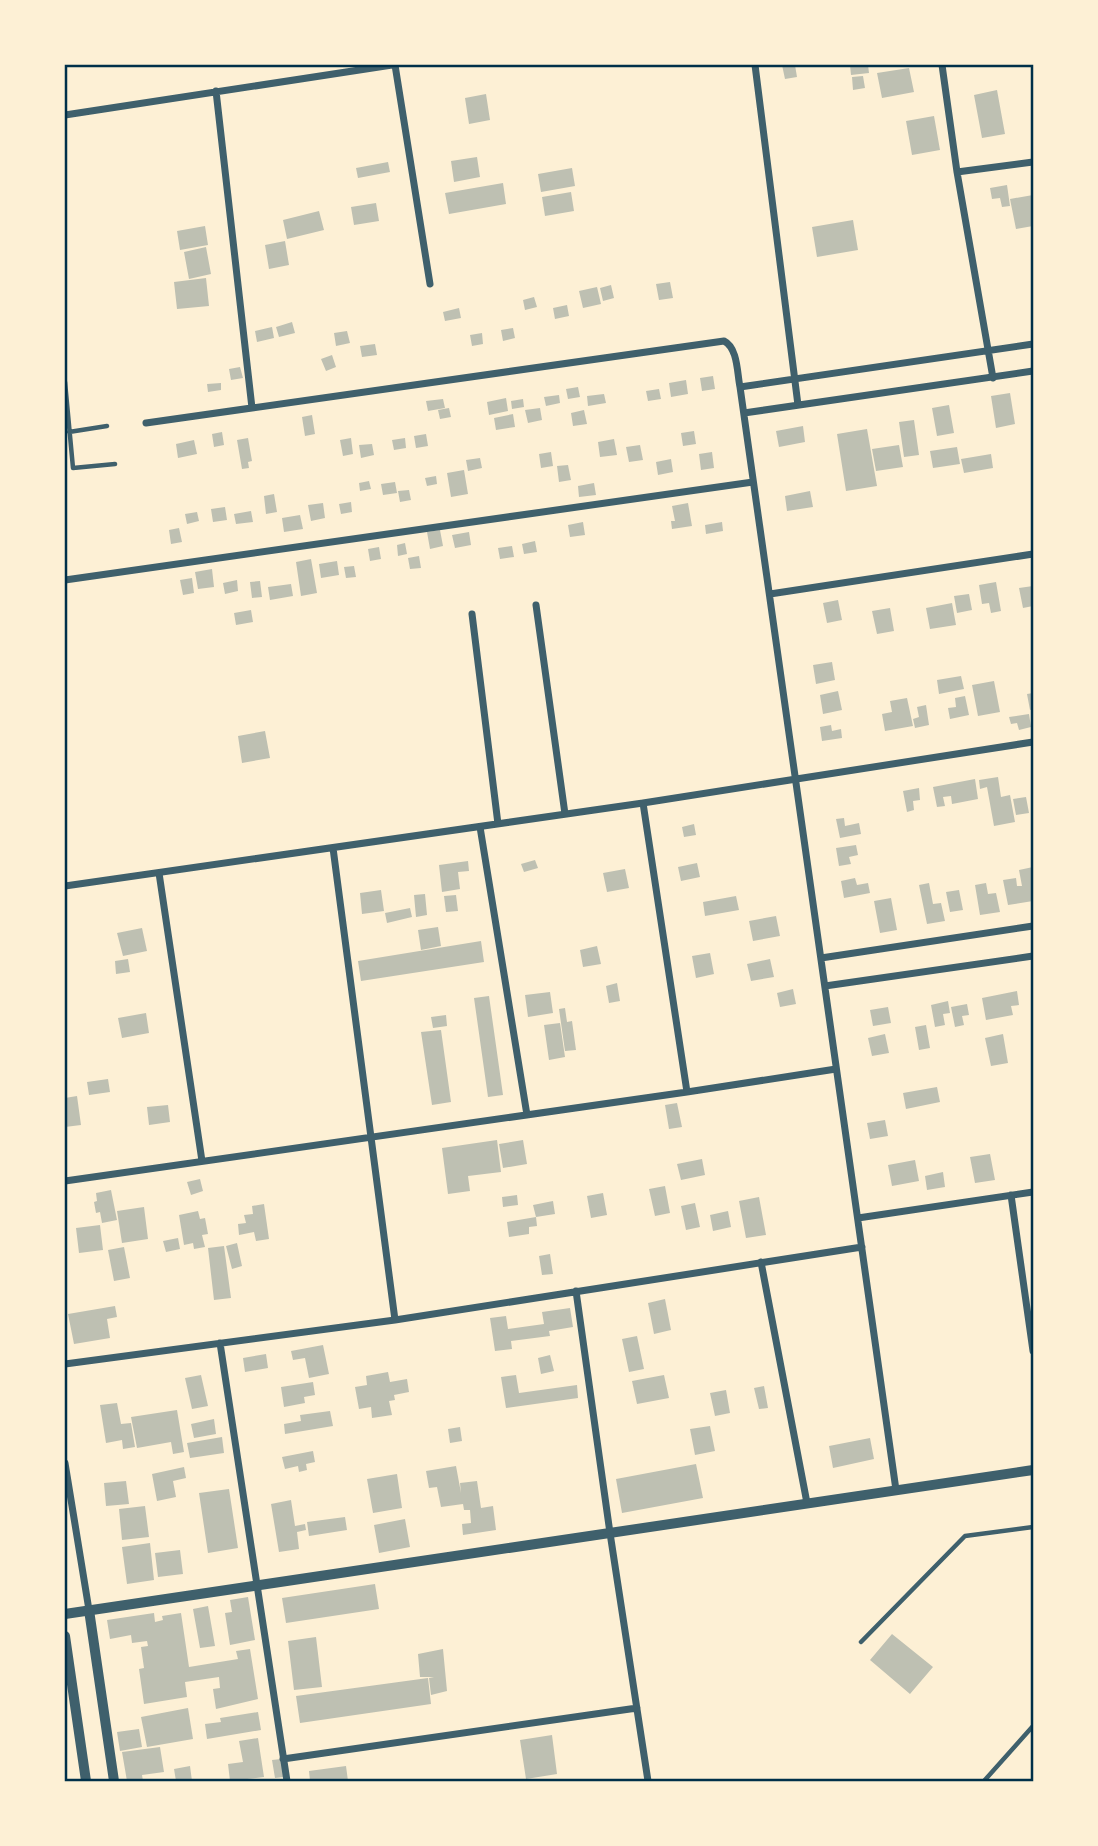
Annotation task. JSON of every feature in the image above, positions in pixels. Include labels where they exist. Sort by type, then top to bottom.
[{"type":"street","points":[[65,115],[394,65],[430,284]]},
{"type":"street","points":[[755,65],[799,405]]},
{"type":"street","points":[[942,65],[957,172],[993,377]]},
{"type":"street","points":[[216,91],[252,408]]},
{"type":"street","points":[[957,172],[1033,162]]},
{"type":"street","points":[[146,423],[724,341],[730,344],[744,413],[896,1490]]},
{"type":"street","points":[[740,387],[1033,344]]},
{"type":"street","points":[[744,413],[1033,371]]},
{"type":"street","points":[[65,580],[753,482]]},
{"type":"street","points":[[770,594],[1033,554]]},
{"type":"street","points":[[536,605],[565,814]]},
{"type":"street","points":[[472,614],[498,824]]},
{"type":"street","points":[[65,886],[643,803],[1033,742]]},
{"type":"street","points":[[643,803],[687,1092]]},
{"type":"street","points":[[480,827],[527,1115]]},
{"type":"street","points":[[333,848],[395,1320]]},
{"type":"street","points":[[159,873],[202,1161]]},
{"type":"street","points":[[821,958],[1033,926]]},
{"type":"street","points":[[825,986],[1033,956]]},
{"type":"street","points":[[65,1181],[836,1069]]},
{"type":"street","points":[[858,1218],[1033,1192]]},
{"type":"street","points":[[1011,1195],[1033,1351]]},
{"type":"street","points":[[65,1364],[395,1320],[862,1247]]},
{"type":"street","points":[[761,1262],[807,1503]]},
{"type":"street","points":[[576,1292],[648,1781]]},
{"type":"street","points":[[220,1343],[287,1781]]},
{"type":"street","points":[[65,1463],[114,1781]]},
{"type":"street","points":[[65,1614],[1033,1470]]},
{"type":"street","points":[[65,1636],[86,1781]]},
{"type":"street","points":[[284,1759],[637,1708]]},
{"type":"lane","points":[[65,382],[73,468],[115,464]]},
{"type":"lane","points":[[69,432],[107,426]]},
{"type":"lane","points":[[861,1642],[965,1536],[1033,1527]]},
{"type":"lane","points":[[984,1781],[1033,1726]]},
{"type":"building","points":[[782,65],[795,65],[797,77],[785,79]]},
{"type":"building","points":[[850,65],[868,65],[869,73],[851,75]]},
{"type":"building","points":[[909,68],[914,92],[882,98],[877,73]]},
{"type":"building","points":[[863,76],[865,88],[853,90],[852,77]]},
{"type":"building","points":[[997,90],[1005,134],[982,138],[974,95]]},
{"type":"building","points":[[486,94],[490,120],[469,124],[465,98]]},
{"type":"building","points":[[934,116],[940,150],[912,155],[906,121]]},
{"type":"building","points":[[477,157],[480,177],[454,182],[451,161]]},
{"type":"building","points":[[388,162],[390,172],[358,178],[356,168]]},
{"type":"building","points":[[572,168],[575,186],[541,192],[538,174]]},
{"type":"building","points":[[503,183],[506,204],[449,214],[445,193]]},
{"type":"building","points":[[1007,185],[1010,206],[1002,207],[1000,198],[992,199],[990,188]]},
{"type":"building","points":[[571,192],[574,211],[545,216],[542,197]]},
{"type":"building","points":[[1033,195],[1033,226],[1016,229],[1010,199]]},
{"type":"building","points":[[376,203],[379,221],[354,225],[351,207]]},
{"type":"building","points":[[319,211],[324,230],[287,239],[283,220]]},
{"type":"building","points":[[853,220],[858,250],[817,257],[812,227]]},
{"type":"building","points":[[205,226],[208,245],[180,250],[177,231]]},
{"type":"building","points":[[285,241],[289,265],[269,269],[265,245]]},
{"type":"building","points":[[206,247],[211,274],[189,279],[184,252]]},
{"type":"building","points":[[206,278],[209,306],[177,309],[174,282]]},
{"type":"building","points":[[670,282],[673,298],[659,300],[656,284]]},
{"type":"building","points":[[611,285],[614,298],[603,301],[600,288]]},
{"type":"building","points":[[597,287],[601,304],[583,308],[579,291]]},
{"type":"building","points":[[534,297],[537,307],[525,310],[523,300]]},
{"type":"building","points":[[567,305],[569,316],[555,319],[553,308]]},
{"type":"building","points":[[459,308],[461,318],[445,321],[443,312]]},
{"type":"building","points":[[292,322],[295,333],[279,337],[276,327]]},
{"type":"building","points":[[272,327],[274,338],[257,342],[255,331]]},
{"type":"building","points":[[513,328],[515,338],[503,341],[501,330]]},
{"type":"building","points":[[347,331],[350,343],[336,346],[334,333]]},
{"type":"building","points":[[482,333],[483,344],[472,346],[470,335]]},
{"type":"building","points":[[375,344],[377,355],[362,357],[360,346]]},
{"type":"building","points":[[332,355],[336,367],[326,371],[321,359]]},
{"type":"building","points":[[240,367],[243,378],[231,380],[229,369]]},
{"type":"building","points":[[713,376],[715,389],[702,391],[700,378]]},
{"type":"building","points":[[686,380],[688,394],[671,397],[669,383]]},
{"type":"building","points":[[221,383],[221,390],[208,392],[207,384]]},
{"type":"building","points":[[578,387],[580,397],[568,399],[566,389]]},
{"type":"building","points":[[659,389],[661,399],[648,401],[646,391]]},
{"type":"building","points":[[1010,393],[1015,424],[996,428],[991,396]]},
{"type":"building","points":[[604,394],[606,403],[588,406],[587,396]]},
{"type":"building","points":[[559,395],[560,403],[546,406],[544,397]]},
{"type":"building","points":[[506,398],[508,411],[489,415],[487,402]]},
{"type":"building","points":[[443,399],[445,408],[428,411],[426,401]]},
{"type":"building","points":[[523,399],[524,407],[512,409],[511,401]]},
{"type":"building","points":[[949,405],[954,433],[937,436],[932,408]]},
{"type":"building","points":[[449,408],[451,417],[440,419],[438,410]]},
{"type":"building","points":[[540,408],[542,420],[528,423],[525,410]]},
{"type":"building","points":[[584,410],[587,424],[573,426],[571,413]]},
{"type":"building","points":[[513,414],[515,427],[496,430],[494,418]]},
{"type":"building","points":[[312,415],[315,434],[305,436],[302,417]]},
{"type":"building","points":[[914,420],[919,455],[904,457],[899,422]]},
{"type":"building","points":[[803,426],[805,442],[779,447],[776,431]]},
{"type":"building","points":[[867,429],[877,486],[846,491],[837,434]]},
{"type":"building","points":[[694,431],[696,444],[683,446],[681,433]]},
{"type":"building","points":[[222,432],[224,445],[214,447],[212,434]]},
{"type":"building","points":[[426,434],[428,446],[416,448],[414,436]]},
{"type":"building","points":[[248,438],[252,461],[248,462],[249,468],[242,469],[237,440]]},
{"type":"building","points":[[351,438],[353,454],[343,456],[340,440]]},
{"type":"building","points":[[405,438],[406,448],[394,450],[392,440]]},
{"type":"building","points":[[614,439],[617,455],[600,457],[598,442]]},
{"type":"building","points":[[194,440],[197,454],[178,458],[176,444]]},
{"type":"building","points":[[372,444],[374,455],[361,458],[359,445]]},
{"type":"building","points":[[640,445],[643,460],[629,462],[626,447]]},
{"type":"building","points":[[899,445],[903,467],[876,471],[872,449]]},
{"type":"building","points":[[957,447],[960,464],[933,468],[930,451]]},
{"type":"building","points":[[551,452],[553,466],[541,468],[539,454]]},
{"type":"building","points":[[712,452],[714,468],[701,470],[699,454]]},
{"type":"building","points":[[991,454],[993,468],[964,473],[961,459]]},
{"type":"building","points":[[480,458],[482,468],[468,471],[466,460]]},
{"type":"building","points":[[671,459],[673,472],[658,475],[656,462]]},
{"type":"building","points":[[568,465],[571,480],[559,482],[557,466]]},
{"type":"building","points":[[464,470],[468,494],[451,497],[447,473]]},
{"type":"building","points":[[436,476],[437,484],[427,486],[425,478]]},
{"type":"building","points":[[369,481],[371,489],[360,491],[359,483]]},
{"type":"building","points":[[395,482],[397,493],[383,495],[381,484]]},
{"type":"building","points":[[594,483],[596,495],[579,497],[578,486]]},
{"type":"building","points":[[409,490],[411,500],[400,502],[398,491]]},
{"type":"building","points":[[810,491],[813,507],[787,511],[785,496]]},
{"type":"building","points":[[274,494],[277,512],[266,514],[264,496]]},
{"type":"building","points":[[351,502],[352,512],[341,514],[339,504]]},
{"type":"building","points":[[323,503],[325,518],[311,521],[308,505]]},
{"type":"building","points":[[688,503],[692,526],[672,529],[671,521],[675,521],[672,506]]},
{"type":"building","points":[[225,507],[227,520],[213,522],[211,509]]},
{"type":"building","points":[[251,511],[253,522],[236,524],[234,514]]},
{"type":"building","points":[[197,512],[199,521],[187,524],[185,514]]},
{"type":"building","points":[[300,515],[303,529],[284,532],[282,518]]},
{"type":"building","points":[[583,522],[585,535],[570,537],[568,525]]},
{"type":"building","points":[[722,522],[723,531],[706,534],[705,525]]},
{"type":"building","points":[[179,528],[182,542],[171,544],[169,530]]},
{"type":"building","points":[[440,530],[443,546],[430,549],[427,532]]},
{"type":"building","points":[[469,532],[471,545],[455,548],[452,535]]},
{"type":"building","points":[[535,541],[537,552],[524,554],[522,544]]},
{"type":"building","points":[[405,543],[407,554],[398,556],[397,545]]},
{"type":"building","points":[[512,546],[514,557],[500,559],[498,548]]},
{"type":"building","points":[[379,547],[381,559],[370,561],[368,549]]},
{"type":"building","points":[[419,556],[421,568],[410,569],[408,558]]},
{"type":"building","points":[[311,559],[317,593],[301,596],[296,562]]},
{"type":"building","points":[[337,561],[339,575],[321,578],[319,564]]},
{"type":"building","points":[[354,566],[356,577],[346,578],[344,567]]},
{"type":"building","points":[[212,569],[214,587],[198,589],[195,572]]},
{"type":"building","points":[[192,578],[194,593],[183,595],[180,580]]},
{"type":"building","points":[[237,580],[238,591],[225,594],[223,583]]},
{"type":"building","points":[[260,581],[262,597],[252,598],[250,582]]},
{"type":"building","points":[[996,582],[1001,611],[991,613],[989,603],[982,604],[979,585]]},
{"type":"building","points":[[291,584],[293,596],[270,600],[268,587]]},
{"type":"building","points":[[1033,586],[1033,606],[1023,608],[1019,588]]},
{"type":"building","points":[[969,594],[972,610],[957,613],[954,596]]},
{"type":"building","points":[[838,600],[842,620],[827,623],[823,603]]},
{"type":"building","points":[[952,603],[956,625],[930,629],[926,608]]},
{"type":"building","points":[[890,608],[894,631],[877,634],[872,611]]},
{"type":"building","points":[[251,610],[253,622],[236,625],[234,613]]},
{"type":"building","points":[[832,662],[835,680],[816,684],[813,665]]},
{"type":"building","points":[[961,676],[964,689],[939,694],[937,680]]},
{"type":"building","points":[[994,681],[1000,712],[978,716],[972,685]]},
{"type":"building","points":[[838,691],[842,710],[823,714],[820,695]]},
{"type":"building","points":[[1033,693],[1033,709],[1030,710],[1027,694]]},
{"type":"building","points":[[965,696],[969,715],[950,719],[948,708],[956,707],[955,698]]},
{"type":"building","points":[[907,698],[913,726],[885,731],[882,714],[892,712],[890,701]]},
{"type":"building","points":[[926,705],[929,725],[915,728],[913,719],[919,717],[917,707]]},
{"type":"building","points":[[1029,714],[1031,727],[1019,730],[1017,723],[1011,724],[1009,717]]},
{"type":"building","points":[[831,725],[832,731],[841,729],[842,738],[822,741],[820,727]]},
{"type":"building","points":[[265,731],[270,758],[242,763],[238,736]]},
{"type":"building","points":[[998,777],[1001,797],[1010,795],[1015,822],[994,826],[987,787],[980,789],[979,780]]},
{"type":"building","points":[[975,779],[978,799],[952,804],[951,796],[943,797],[945,806],[937,807],[933,787]]},
{"type":"building","points":[[919,788],[920,800],[913,801],[914,810],[907,812],[903,791]]},
{"type":"building","points":[[1026,797],[1029,813],[1016,815],[1013,799]]},
{"type":"building","points":[[844,818],[845,826],[859,823],[861,834],[840,838],[836,819]]},
{"type":"building","points":[[694,824],[696,835],[684,837],[682,827]]},
{"type":"building","points":[[856,845],[858,855],[849,857],[851,864],[839,866],[836,848]]},
{"type":"building","points":[[535,860],[538,868],[524,872],[521,864]]},
{"type":"building","points":[[468,861],[469,871],[458,872],[460,889],[442,892],[439,865]]},
{"type":"building","points":[[697,863],[700,877],[681,881],[678,867]]},
{"type":"building","points":[[1033,867],[1033,901],[1008,905],[1003,880],[1016,878],[1017,886],[1022,886],[1019,870]]},
{"type":"building","points":[[625,869],[629,888],[607,892],[603,873]]},
{"type":"building","points":[[855,878],[857,885],[868,883],[870,893],[844,898],[841,881]]},
{"type":"building","points":[[929,883],[933,904],[941,903],[945,921],[927,924],[919,885]]},
{"type":"building","points":[[986,883],[988,894],[996,893],[1000,912],[980,915],[975,885]]},
{"type":"building","points":[[381,890],[384,911],[362,914],[360,893]]},
{"type":"building","points":[[959,890],[963,910],[950,912],[946,892]]},
{"type":"building","points":[[425,894],[427,915],[416,917],[414,895]]},
{"type":"building","points":[[456,895],[458,911],[446,912],[444,896]]},
{"type":"building","points":[[736,896],[739,910],[705,916],[703,902]]},
{"type":"building","points":[[891,898],[897,930],[880,933],[874,901]]},
{"type":"building","points":[[410,908],[412,917],[387,923],[385,913]]},
{"type":"building","points":[[776,916],[780,936],[753,941],[749,921]]},
{"type":"building","points":[[438,927],[441,946],[421,950],[418,930]]},
{"type":"building","points":[[142,928],[147,951],[123,956],[117,933]]},
{"type":"building","points":[[481,941],[484,962],[361,981],[358,961]]},
{"type":"building","points":[[597,946],[601,964],[583,967],[580,950]]},
{"type":"building","points":[[710,953],[714,974],[696,978],[692,956]]},
{"type":"building","points":[[128,959],[130,972],[116,974],[115,961]]},
{"type":"building","points":[[770,959],[774,977],[751,981],[747,964]]},
{"type":"building","points":[[617,983],[620,1001],[609,1003],[606,986]]},
{"type":"building","points":[[793,989],[796,1004],[780,1007],[777,993]]},
{"type":"building","points":[[1017,991],[1019,1005],[1011,1006],[1013,1015],[986,1020],[982,998]]},
{"type":"building","points":[[550,992],[553,1013],[528,1017],[525,995]]},
{"type":"building","points":[[489,996],[503,1095],[488,1097],[474,998]]},
{"type":"building","points":[[948,1001],[950,1013],[943,1014],[945,1025],[935,1027],[931,1005]]},
{"type":"building","points":[[967,1004],[969,1015],[962,1016],[964,1025],[955,1027],[951,1007]]},
{"type":"building","points":[[888,1007],[891,1023],[873,1026],[870,1010]]},
{"type":"building","points":[[565,1008],[567,1022],[572,1021],[576,1050],[565,1051],[559,1009]]},
{"type":"building","points":[[146,1013],[149,1033],[122,1038],[118,1018]]},
{"type":"building","points":[[446,1015],[447,1026],[433,1028],[431,1017]]},
{"type":"building","points":[[560,1023],[565,1057],[549,1060],[544,1025]]},
{"type":"building","points":[[926,1025],[930,1048],[919,1050],[915,1027]]},
{"type":"building","points":[[441,1030],[451,1102],[432,1105],[421,1032]]},
{"type":"building","points":[[885,1034],[889,1053],[872,1056],[868,1038]]},
{"type":"building","points":[[1003,1034],[1008,1063],[991,1066],[985,1038]]},
{"type":"building","points":[[108,1079],[110,1092],[89,1095],[87,1082]]},
{"type":"building","points":[[937,1087],[940,1102],[906,1109],[903,1093]]},
{"type":"building","points":[[77,1096],[81,1125],[65,1127],[65,1098]]},
{"type":"building","points":[[677,1103],[682,1127],[669,1129],[665,1105]]},
{"type":"building","points":[[168,1105],[170,1122],[149,1125],[147,1107]]},
{"type":"building","points":[[885,1120],[888,1136],[870,1139],[867,1123]]},
{"type":"building","points":[[497,1140],[501,1172],[468,1176],[470,1191],[448,1194],[442,1148]]},
{"type":"building","points":[[523,1140],[527,1164],[503,1168],[499,1144]]},
{"type":"building","points":[[990,1154],[995,1180],[975,1183],[970,1157]]},
{"type":"building","points":[[702,1159],[705,1175],[681,1180],[677,1164]]},
{"type":"building","points":[[915,1160],[919,1181],[892,1186],[888,1165]]},
{"type":"building","points":[[943,1172],[945,1187],[927,1190],[925,1176]]},
{"type":"building","points":[[200,1179],[203,1191],[191,1195],[187,1182]]},
{"type":"building","points":[[665,1186],[670,1213],[655,1216],[649,1189]]},
{"type":"building","points":[[111,1190],[117,1220],[102,1223],[100,1212],[96,1213],[96,1193]]},
{"type":"building","points":[[603,1193],[607,1215],[591,1218],[587,1196]]},
{"type":"building","points":[[517,1195],[518,1205],[503,1207],[502,1197]]},
{"type":"building","points":[[759,1197],[766,1235],[746,1238],[739,1201]]},
{"type":"building","points":[[553,1201],[555,1214],[536,1217],[533,1205]]},
{"type":"building","points":[[695,1203],[700,1227],[686,1230],[681,1206]]},
{"type":"building","points":[[264,1204],[269,1239],[256,1241],[254,1232],[239,1235],[238,1224],[246,1223],[244,1215],[253,1214],[252,1206]]},
{"type":"building","points":[[144,1207],[148,1239],[122,1243],[117,1211]]},
{"type":"building","points":[[198,1211],[200,1219],[205,1218],[208,1234],[202,1235],[205,1247],[194,1249],[193,1243],[184,1245],[179,1215]]},
{"type":"building","points":[[728,1211],[731,1227],[713,1231],[710,1215]]},
{"type":"building","points":[[536,1217],[537,1226],[529,1227],[529,1234],[509,1237],[507,1222]]},
{"type":"building","points":[[100,1225],[103,1250],[79,1253],[76,1228]]},
{"type":"building","points":[[178,1238],[180,1249],[166,1252],[163,1241]]},
{"type":"building","points":[[237,1243],[242,1266],[232,1269],[226,1246]]},
{"type":"building","points":[[224,1246],[231,1298],[214,1300],[208,1248]]},
{"type":"building","points":[[124,1247],[130,1278],[114,1281],[108,1250]]},
{"type":"building","points":[[550,1254],[553,1274],[542,1275],[539,1256]]},
{"type":"building","points":[[665,1299],[671,1330],[654,1334],[648,1303]]},
{"type":"building","points":[[115,1306],[117,1317],[107,1319],[110,1338],[74,1344],[68,1314]]},
{"type":"building","points":[[570,1308],[573,1327],[549,1331],[550,1336],[511,1341],[512,1349],[495,1351],[490,1318],[506,1316],[508,1329],[544,1324],[542,1312]]},
{"type":"building","points":[[637,1336],[644,1369],[629,1372],[622,1339]]},
{"type":"building","points":[[323,1345],[329,1374],[309,1378],[305,1358],[293,1360],[291,1351]]},
{"type":"building","points":[[266,1354],[268,1368],[245,1372],[243,1358]]},
{"type":"building","points":[[550,1355],[554,1371],[541,1374],[538,1358]]},
{"type":"building","points":[[388,1372],[390,1382],[407,1379],[409,1392],[394,1395],[395,1400],[389,1401],[392,1415],[372,1418],[371,1407],[359,1409],[355,1387],[367,1385],[366,1376]]},
{"type":"building","points":[[201,1375],[208,1406],[192,1409],[185,1378]]},
{"type":"building","points":[[516,1375],[519,1393],[577,1385],[578,1398],[506,1408],[501,1377]]},
{"type":"building","points":[[664,1375],[669,1398],[637,1404],[632,1381]]},
{"type":"building","points":[[313,1382],[315,1395],[304,1397],[305,1403],[284,1407],[281,1387]]},
{"type":"building","points":[[764,1386],[768,1408],[759,1409],[754,1388]]},
{"type":"building","points":[[726,1390],[730,1413],[715,1416],[710,1393]]},
{"type":"building","points":[[117,1403],[121,1424],[131,1423],[135,1447],[123,1449],[122,1440],[106,1443],[100,1405]]},
{"type":"building","points":[[177,1410],[184,1452],[173,1454],[171,1442],[137,1448],[131,1417]]},
{"type":"building","points":[[330,1411],[333,1426],[285,1434],[284,1424],[301,1421],[300,1415]]},
{"type":"building","points":[[214,1419],[216,1434],[194,1438],[191,1424]]},
{"type":"building","points":[[710,1426],[715,1451],[695,1455],[690,1429]]},
{"type":"building","points":[[460,1427],[462,1441],[450,1443],[448,1429]]},
{"type":"building","points":[[222,1437],[224,1453],[190,1458],[187,1443]]},
{"type":"building","points":[[870,1438],[874,1459],[833,1468],[829,1446]]},
{"type":"building","points":[[313,1451],[315,1462],[306,1464],[307,1470],[299,1472],[298,1466],[285,1469],[282,1457]]},
{"type":"building","points":[[696,1464],[703,1498],[622,1513],[616,1479]]},
{"type":"building","points":[[456,1466],[461,1493],[460,1483],[477,1481],[481,1508],[493,1506],[496,1530],[463,1535],[462,1524],[471,1523],[470,1510],[464,1510],[463,1504],[441,1507],[437,1487],[429,1488],[426,1471]]},
{"type":"building","points":[[184,1467],[186,1478],[173,1481],[176,1497],[157,1501],[152,1474]]},
{"type":"building","points":[[397,1474],[402,1508],[373,1513],[367,1479]]},
{"type":"building","points":[[126,1481],[129,1504],[106,1506],[104,1483]]},
{"type":"building","points":[[229,1489],[238,1548],[208,1553],[199,1493]]},
{"type":"building","points":[[291,1500],[295,1526],[305,1524],[306,1530],[297,1532],[299,1549],[279,1552],[271,1504]]},
{"type":"building","points":[[145,1506],[149,1537],[122,1540],[119,1509]]},
{"type":"building","points":[[345,1517],[347,1530],[309,1536],[307,1522]]},
{"type":"building","points":[[405,1519],[410,1547],[379,1553],[374,1525]]},
{"type":"building","points":[[150,1543],[154,1580],[127,1584],[122,1547]]},
{"type":"building","points":[[180,1550],[183,1574],[158,1577],[155,1553]]},
{"type":"building","points":[[375,1584],[379,1609],[286,1623],[282,1598]]},
{"type":"building","points":[[248,1597],[255,1640],[230,1645],[225,1613],[232,1612],[230,1600]]},
{"type":"building","points":[[208,1606],[215,1646],[200,1648],[193,1609]]},
{"type":"building","points":[[154,1613],[155,1622],[163,1620],[162,1616],[181,1613],[189,1667],[238,1659],[236,1651],[250,1649],[258,1699],[216,1709],[213,1689],[220,1688],[219,1677],[185,1682],[187,1697],[144,1704],[139,1669],[144,1668],[141,1647],[148,1646],[147,1641],[132,1643],[131,1635],[110,1639],[107,1620]]},
{"type":"building","points":[[892,1634],[933,1667],[910,1694],[870,1660]]},
{"type":"building","points":[[316,1637],[322,1687],[294,1690],[288,1641]]},
{"type":"building","points":[[443,1649],[447,1691],[431,1695],[429,1678],[434,1677],[420,1677],[418,1654]]},
{"type":"building","points":[[428,1678],[431,1704],[300,1723],[296,1696]]},
{"type":"building","points":[[188,1708],[193,1739],[147,1747],[141,1717]]},
{"type":"building","points":[[258,1712],[261,1730],[207,1739],[205,1724],[221,1722],[220,1718]]},
{"type":"building","points":[[139,1729],[142,1747],[120,1751],[117,1732]]},
{"type":"building","points":[[552,1735],[557,1774],[526,1779],[520,1740]]},
{"type":"building","points":[[258,1738],[264,1777],[230,1781],[228,1764],[243,1762],[239,1741]]},
{"type":"building","points":[[160,1747],[164,1772],[142,1775],[143,1781],[127,1781],[122,1752]]},
{"type":"building","points":[[281,1759],[284,1777],[275,1778],[272,1760]]},
{"type":"building","points":[[190,1766],[192,1781],[176,1781],[174,1769]]},
{"type":"building","points":[[346,1766],[348,1781],[310,1781],[309,1771]]}]
